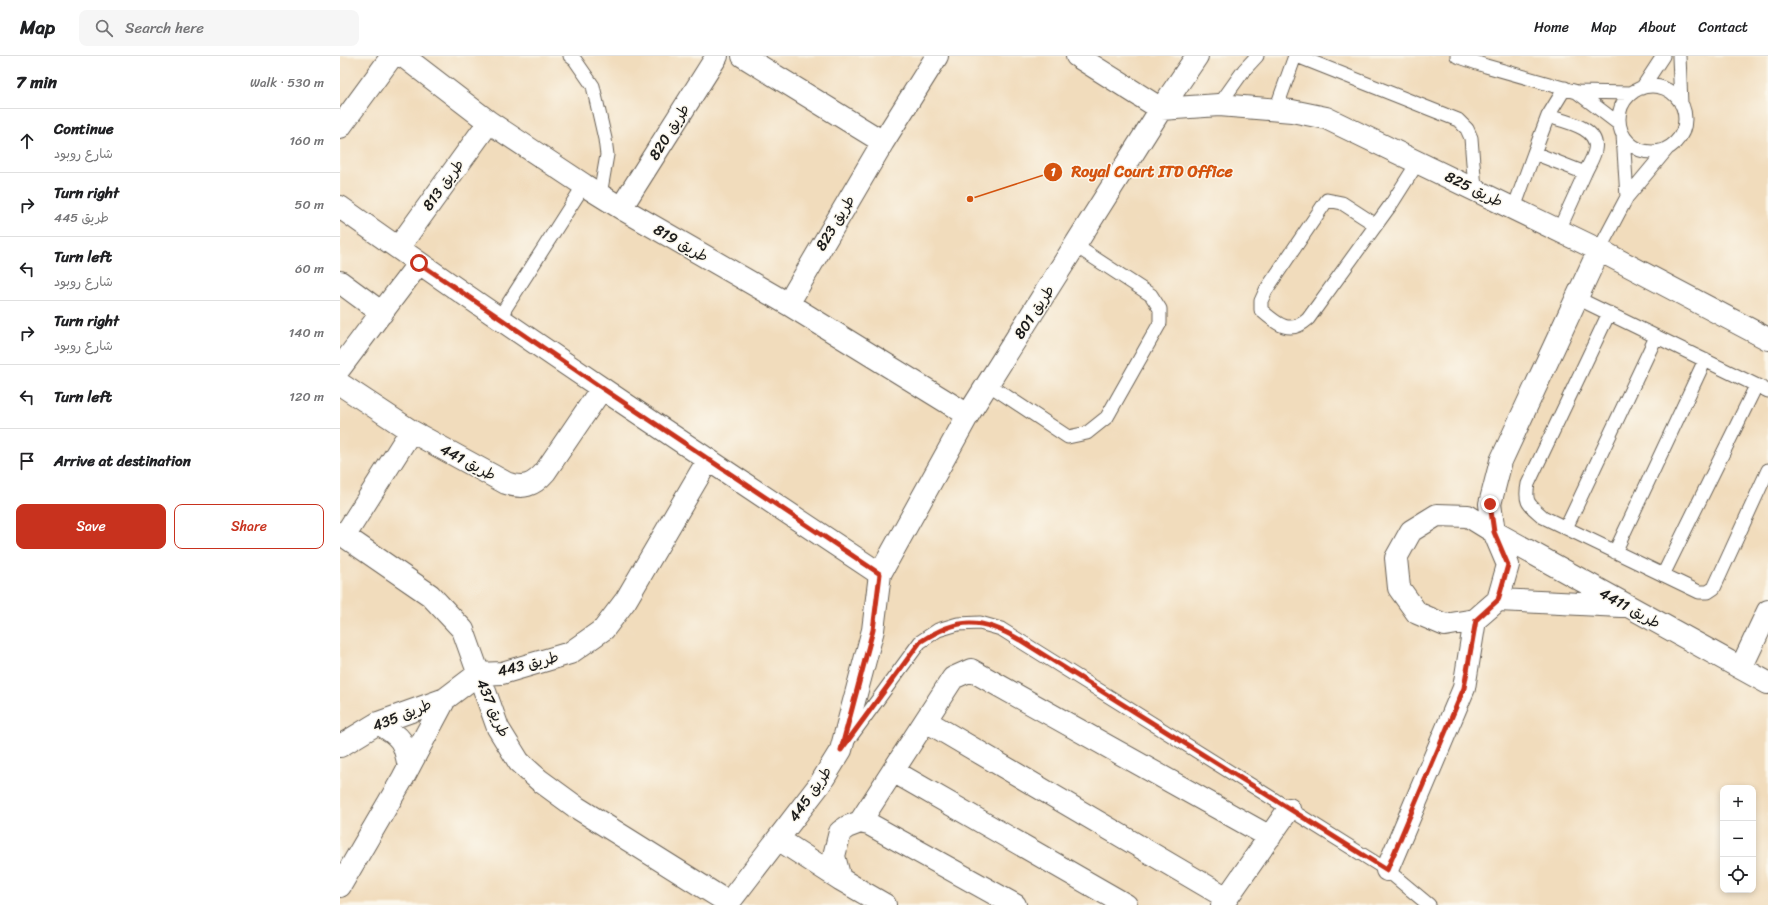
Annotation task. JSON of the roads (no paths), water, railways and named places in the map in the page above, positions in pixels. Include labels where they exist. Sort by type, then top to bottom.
[{"type":"street","points":[[340,127],[392,56]]},
{"type":"street","name":"طريق 819","points":[[403,56],[489,122],[592,190],[788,304],[968,415]]},
{"type":"street","name":"طريق 820","points":[[621,208],[717,56]]},
{"type":"street","points":[[743,56],[883,142]]},
{"type":"street","name":"طريق 823","points":[[788,304],[883,142],[937,56]]},
{"type":"street","points":[[1077,56],[1160,109]]},
{"type":"street","name":"طريق 801","points":[[880,574],[968,415],[1076,246],[1160,109],[1197,56]]},
{"type":"street","name":"طريق 825","points":[[1160,109],[1219,104],[1276,109],[1326,118],[1559,230],[1768,339]]},
{"type":"street","name":"طريق 813","points":[[398,248],[489,122]]},
{"type":"street","points":[[340,207],[499,318],[708,460],[880,574]]},
{"type":"street","points":[[1494,532],[1468,516],[1437,515],[1411,531],[1396,558],[1399,588],[1417,613],[1445,625],[1476,620],[1498,600],[1508,565],[1494,532],[1490,504],[1501,461],[1599,250]]},
{"type":"street","points":[[340,368],[419,263]]},
{"type":"street","points":[[340,282],[382,313]]},
{"type":"street","name":"طريق 441","points":[[340,384],[410,431],[506,483],[517,487],[527,486],[537,481],[545,472],[602,388]]},
{"type":"street","points":[[343,534],[410,431]]},
{"type":"street","name":"طريق 443","points":[[340,886],[409,767],[445,699],[478,674],[502,673],[570,653],[604,629],[626,600],[708,460]]},
{"type":"street","name":"طريق 4411","points":[[1494,532],[1625,606],[1768,683]]},
{"type":"street","name":"طريق 437","points":[[343,534],[430,594],[463,630],[498,728],[519,762],[539,780],[576,807],[728,904]]},
{"type":"street","name":"طريق 445","points":[[728,904],[820,784],[841,750],[873,630],[880,574]]},
{"type":"street","points":[[1498,600],[1625,606]]},
{"type":"street","points":[[1741,668],[1768,611]]},
{"type":"street","points":[[1387,870],[1464,688],[1476,620]]},
{"type":"street","points":[[860,822],[953,678],[971,670],[1270,837]]},
{"type":"street","name":"طريق 435","points":[[340,746],[378,723],[445,699]]},
{"type":"street","points":[[926,721],[1225,902],[1289,809]]},
{"type":"street","points":[[378,723],[396,733],[405,746],[409,767]]},
{"type":"street","points":[[893,771],[1126,905]]},
{"type":"street","points":[[840,879],[834,856],[840,832],[847,827],[860,822],[869,824],[1015,905]]},
{"type":"street","points":[[778,839],[840,879],[885,905]]},
{"type":"lane","points":[[499,318],[592,190],[607,156],[592,86],[575,60],[570,56]]},
{"type":"lane","points":[[1219,104],[1244,70],[1257,56]]},
{"type":"lane","points":[[1276,109],[1296,56],[1458,120],[1467,129],[1471,138],[1475,189]]},
{"type":"lane","points":[[1457,56],[1487,61],[1571,90],[1637,90],[1653,86],[1664,89],[1674,95],[1682,104]]},
{"type":"lane","points":[[1627,197],[1619,112],[1624,102],[1637,90],[1663,56]]},
{"type":"lane","points":[[1599,250],[1627,197],[1667,149],[1675,144],[1685,126],[1679,56]]},
{"type":"lane","points":[[1514,208],[1548,116],[1571,90]]},
{"type":"lane","points":[[1571,90],[1621,130],[1630,144],[1640,150],[1651,152],[1667,149]]},
{"type":"lane","points":[[1548,116],[1584,128],[1595,141],[1596,150],[1559,230]]},
{"type":"lane","points":[[1534,153],[1585,173]]},
{"type":"lane","points":[[1376,225],[1342,203],[1327,200],[1266,290],[1261,301],[1260,310],[1276,324],[1286,327],[1300,326],[1308,319],[1376,225],[1418,162]]},
{"type":"lane","points":[[988,384],[1068,437],[1087,433],[1107,417],[1160,323],[1160,309],[1151,295],[1076,246]]},
{"type":"lane","points":[[1577,298],[1762,389],[1663,575]]},
{"type":"lane","points":[[1609,314],[1528,484],[1526,497],[1530,504],[1543,517],[1699,592],[1708,592],[1714,588],[1768,470]]},
{"type":"lane","points":[[1566,528],[1656,337]]},
{"type":"lane","points":[[1614,552],[1705,360]]},
{"type":"lane","points":[[841,750],[920,642],[938,630],[958,624],[980,623],[1008,632],[1387,870],[1429,905]]},
{"type":"place","name":"Royal Court ITD Office","points":[[970,199]]}]
